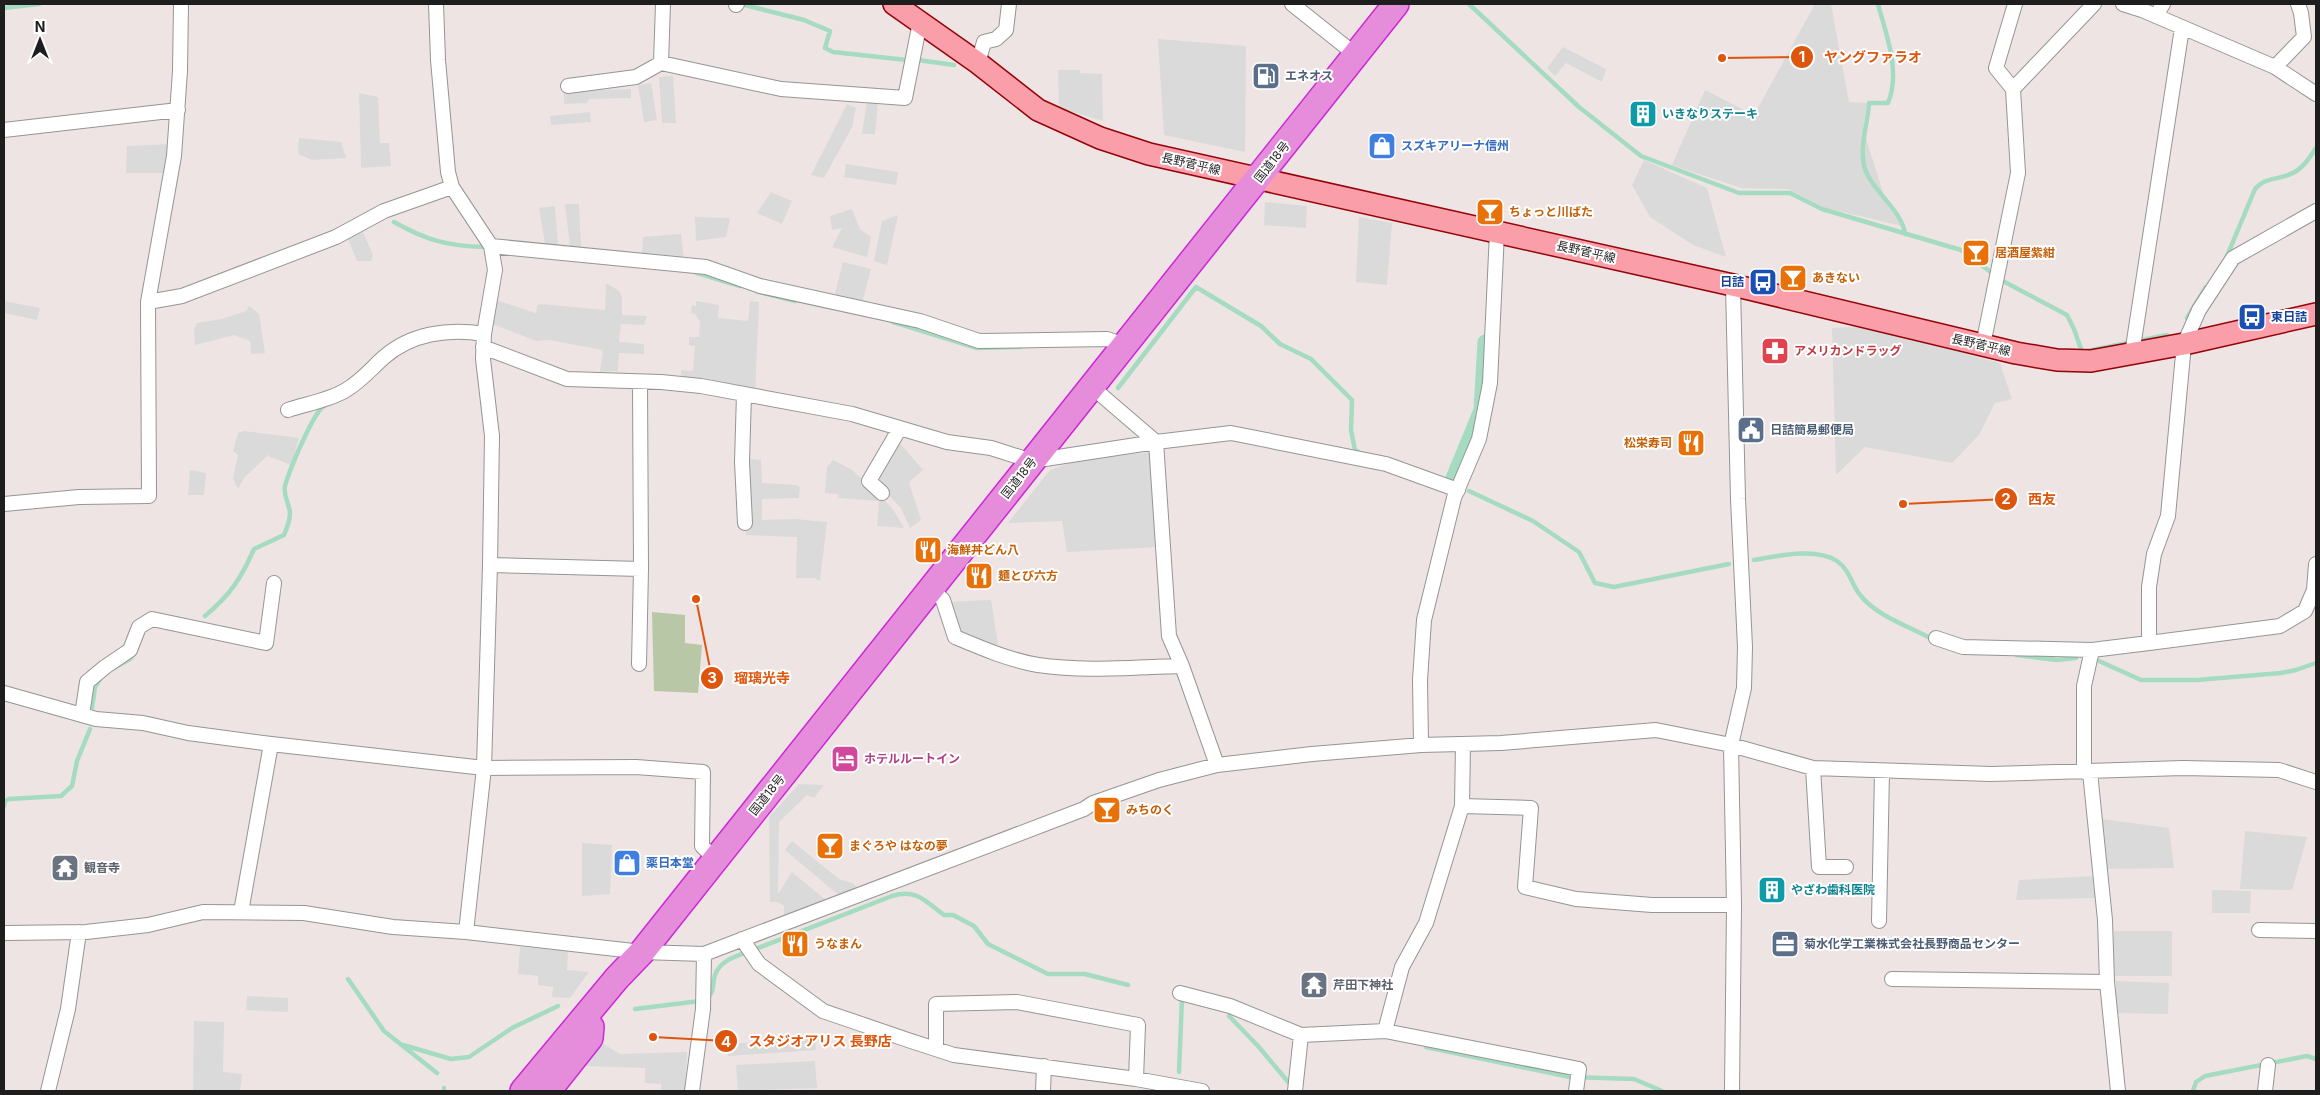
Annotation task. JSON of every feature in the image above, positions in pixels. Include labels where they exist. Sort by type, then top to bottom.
[{"type":"highway","name":"国道18号","points":[[523,1091],[617,978],[642,952],[716,860],[1396,4]]},
{"type":"highway","name":"国道18号","points":[[539,1091],[624,983],[642,952]]},
{"type":"highway","points":[[548,1091],[590,1038],[591,1027]]},
{"type":"main road","name":"長野菅平線","points":[[894,4],[978,63],[1038,110],[1100,138],[1149,154],[1257,180],[1733,286],[1983,345],[2057,360],[2091,361],[2184,344],[2316,314]]},
{"type":"street","points":[[4,504],[79,497],[149,496],[148,302],[172,173],[178,110],[182,4]]},
{"type":"street","points":[[436,4],[438,60],[448,172],[452,187],[492,246],[494,270],[482,360],[492,436],[484,768],[466,932]]},
{"type":"street","points":[[662,63],[663,4]]},
{"type":"street","points":[[978,63],[984,42],[996,39],[1006,30],[1009,4]]},
{"type":"street","points":[[1292,4],[1356,55]]},
{"type":"street","points":[[1983,345],[2018,173],[2013,88],[1996,68],[2015,4]]},
{"type":"street","points":[[2013,88],[2094,4]]},
{"type":"street","points":[[2123,4],[2159,10],[2182,28],[2275,67],[2316,94]]},
{"type":"street","points":[[2275,67],[2304,37],[2302,12],[2298,4]]},
{"type":"street","points":[[568,86],[636,78],[662,63],[782,89],[905,98],[920,22]]},
{"type":"street","points":[[2132,354],[2182,28]]},
{"type":"street","points":[[4,130],[178,110]]},
{"type":"street","points":[[148,302],[182,296],[336,237],[384,211],[452,187]]},
{"type":"street","points":[[2149,643],[2149,587],[2154,554],[2168,516],[2184,344],[2199,310],[2233,258],[2316,211]]},
{"type":"street","points":[[1421,746],[1420,680],[1424,620],[1440,552],[1458,490],[1479,439],[1490,383],[1497,232]]},
{"type":"street","points":[[492,246],[706,267],[760,286],[920,321],[979,340],[1107,339],[1126,345]]},
{"type":"street","points":[[1732,1091],[1734,905],[1731,745],[1744,688],[1745,647],[1738,500],[1733,286]]},
{"type":"street","points":[[288,410],[344,392],[362,380],[385,356],[404,344],[440,331],[464,331],[567,379],[701,386],[852,414],[947,442],[991,448],[1032,461],[1156,442],[1231,433],[1386,464],[1458,490]]},
{"type":"street","points":[[639,664],[641,570],[640,382]]},
{"type":"street","points":[[1092,387],[1156,442],[1169,636],[1182,666],[1217,765]]},
{"type":"street","points":[[744,394],[742,462],[745,524]]},
{"type":"street","points":[[882,494],[869,481],[900,428]]},
{"type":"street","points":[[1936,638],[1963,647],[2092,650],[2280,626],[2305,611],[2315,591],[2316,564]]},
{"type":"street","points":[[490,565],[641,570]]},
{"type":"street","points":[[82,715],[87,682],[130,650],[139,626],[152,619],[266,643],[274,583]]},
{"type":"street","points":[[932,589],[943,600],[955,637],[1006,656],[1035,664],[1065,668],[1182,666]]},
{"type":"street","points":[[2092,650],[2084,686],[2087,772],[2105,920],[2107,982],[2118,1091]]},
{"type":"street","points":[[4,693],[96,719],[143,723],[188,733],[271,744],[484,768],[636,767],[703,772],[702,846],[716,860]]},
{"type":"street","points":[[4,933],[79,932],[148,925],[203,912],[304,913],[393,927],[466,932],[642,952],[704,954],[1093,803],[1159,780],[1217,765],[1312,754],[1421,746],[1501,743],[1656,730],[1731,745],[1813,768],[1882,772],[1991,774],[2183,768],[2280,770],[2316,782]]},
{"type":"street","points":[[241,912],[271,744]]},
{"type":"street","points":[[1385,1031],[1402,967],[1426,923],[1462,806],[1463,744]]},
{"type":"street","points":[[1813,768],[1819,866],[1846,866]]},
{"type":"street","points":[[1879,921],[1882,772]]},
{"type":"street","points":[[1462,806],[1531,808],[1526,887],[1586,900],[1652,905],[1734,905]]},
{"type":"street","points":[[2259,930],[2316,931]]},
{"type":"street","points":[[48,1091],[68,1009],[79,932]]},
{"type":"street","points":[[742,939],[760,964],[823,1011],[954,1054],[1136,1079],[1202,1091]]},
{"type":"street","points":[[692,1091],[703,1008],[704,954]]},
{"type":"street","points":[[1892,980],[2107,982]]},
{"type":"street","points":[[1180,993],[1230,1006],[1301,1035],[1385,1031],[1579,1069],[1577,1082]]},
{"type":"street","points":[[936,1048],[936,1004],[1017,1002],[1138,1025],[1136,1079]]},
{"type":"street","points":[[1295,1091],[1301,1035]]},
{"type":"street","points":[[2265,1091],[2268,1065]]},
{"type":"street","points":[[1043,1091],[1044,1066]]},
{"type":"green space","points":[[652,612],[685,615],[685,643],[702,645],[698,693],[654,691]]},
{"type":"shaded area","points":[[1815,4],[1831,4],[1849,102],[1867,103],[1863,129],[1887,205],[1902,226],[1826,208],[1788,189],[1741,188],[1672,165],[1705,90],[1754,115]]},
{"type":"shaded area","points":[[1158,39],[1246,46],[1245,152],[1164,135]]},
{"type":"shaded area","points":[[1563,47],[1606,69],[1602,82],[1566,63],[1555,76],[1547,68]]},
{"type":"shaded area","points":[[1058,70],[1080,70],[1080,73],[1102,74],[1103,121],[1059,108]]},
{"type":"shaded area","points":[[673,76],[676,123],[662,123],[659,77]]},
{"type":"shaded area","points":[[651,83],[657,120],[644,122],[638,85]]},
{"type":"shaded area","points":[[631,89],[631,98],[589,99],[587,103],[564,104],[564,91]]},
{"type":"shaded area","points":[[359,93],[378,97],[380,143],[389,143],[391,166],[361,168]]},
{"type":"shaded area","points":[[867,101],[878,102],[875,134],[862,134]]},
{"type":"shaded area","points":[[847,104],[856,108],[852,127],[824,178],[811,175]]},
{"type":"shaded area","points":[[590,112],[591,122],[551,125],[550,116]]},
{"type":"shaded area","points":[[299,138],[341,142],[346,158],[312,160],[298,154]]},
{"type":"shaded area","points":[[171,144],[169,173],[126,173],[127,146]]},
{"type":"shaded area","points":[[1644,160],[1707,188],[1726,257],[1693,245],[1650,217],[1632,185]]},
{"type":"shaded area","points":[[846,164],[898,172],[896,185],[844,177]]},
{"type":"shaded area","points":[[771,192],[792,201],[782,224],[757,213]]},
{"type":"shaded area","points":[[1265,202],[1307,206],[1306,228],[1264,225]]},
{"type":"shaded area","points":[[565,204],[579,204],[581,247],[570,246]]},
{"type":"shaded area","points":[[555,206],[558,246],[545,244],[539,208]]},
{"type":"shaded area","points":[[852,209],[860,229],[871,237],[867,257],[832,247],[842,228],[832,230],[830,216]]},
{"type":"shaded area","points":[[898,215],[887,265],[874,261],[882,221]]},
{"type":"shaded area","points":[[695,217],[730,218],[726,237],[696,241]]},
{"type":"shaded area","points":[[1359,217],[1392,223],[1387,285],[1356,282]]},
{"type":"shaded area","points":[[363,232],[373,255],[371,261],[357,261],[348,239]]},
{"type":"shaded area","points":[[681,234],[684,261],[642,256],[643,237]]},
{"type":"shaded area","points":[[843,262],[871,269],[862,303],[834,297]]},
{"type":"shaded area","points":[[606,283],[619,291],[622,297],[622,315],[647,316],[644,325],[621,324],[619,342],[644,344],[644,354],[619,353],[618,371],[600,372],[603,350],[548,340],[536,341],[495,325],[491,319],[496,300],[536,313],[537,305],[542,304],[605,310]]},
{"type":"shaded area","points":[[4,301],[40,308],[37,320],[4,313]]},
{"type":"shaded area","points":[[696,301],[719,305],[718,318],[748,321],[750,301],[759,302],[755,397],[681,379],[681,370],[693,371],[695,346],[689,345],[689,337],[699,337],[700,322],[695,314],[691,313],[692,305],[696,306]]},
{"type":"shaded area","points":[[249,306],[259,314],[265,353],[251,354],[250,341],[234,335],[195,345],[194,329],[197,323],[222,319],[246,311]]},
{"type":"shaded area","points":[[1832,328],[1872,329],[2000,363],[2012,399],[1995,403],[1979,435],[1952,463],[1865,447],[1836,475]]},
{"type":"shaded area","points":[[244,431],[299,438],[291,465],[268,456],[270,453],[244,478],[238,489],[233,478],[238,455],[233,451],[238,433]]},
{"type":"shaded area","points":[[898,441],[923,470],[909,482],[921,520],[910,528],[901,508],[877,483],[877,479]]},
{"type":"shaded area","points":[[1154,452],[1157,547],[1067,552],[1062,521],[1008,523],[1050,470],[1078,460]]},
{"type":"shaded area","points":[[749,459],[761,460],[762,483],[796,485],[800,487],[799,498],[762,499],[762,520],[795,519],[827,522],[820,581],[814,578],[796,578],[797,537],[746,535]]},
{"type":"shaded area","points":[[833,460],[852,470],[881,496],[894,511],[904,528],[877,526],[879,501],[838,498],[838,494],[825,493],[827,467]]},
{"type":"shaded area","points":[[190,470],[206,473],[204,495],[188,495]]},
{"type":"shaded area","points":[[991,600],[998,645],[958,635],[947,602]]},
{"type":"shaded area","points":[[799,784],[824,785],[814,798],[807,795],[779,822],[778,894],[792,872],[827,901],[784,916],[784,906],[778,902],[770,902],[769,817]]},
{"type":"shaded area","points":[[2102,819],[2169,828],[2174,868],[2105,869]]},
{"type":"shaded area","points":[[2245,831],[2307,837],[2292,890],[2240,889]]},
{"type":"shaded area","points":[[792,841],[839,879],[852,883],[863,892],[842,898],[785,850]]},
{"type":"shaded area","points":[[582,843],[612,845],[610,894],[582,896]]},
{"type":"shaded area","points":[[2096,876],[2095,898],[2016,900],[2019,880]]},
{"type":"shaded area","points":[[2212,890],[2251,891],[2250,913],[2212,913]]},
{"type":"shaded area","points":[[2114,931],[2172,931],[2172,976],[2114,976]]},
{"type":"shaded area","points":[[520,947],[568,951],[567,970],[589,972],[570,998],[552,997],[553,987],[538,985],[538,976],[518,974]]},
{"type":"shaded area","points":[[2116,981],[2169,983],[2168,1014],[2116,1013]]},
{"type":"shaded area","points":[[247,996],[288,998],[288,1012],[246,1010]]},
{"type":"shaded area","points":[[194,1021],[224,1022],[223,1072],[242,1074],[240,1091],[193,1091]]},
{"type":"shaded area","points":[[815,1038],[816,1050],[728,1056],[727,1044]]},
{"type":"shaded area","points":[[602,1043],[620,1054],[687,1052],[685,1091],[661,1091],[661,1084],[645,1083],[645,1068],[584,1066]]},
{"type":"shaded area","points":[[815,1061],[817,1088],[738,1091],[736,1065]]},
{"type":"waterway","points":[[4,8],[39,4]]},
{"type":"waterway","points":[[741,4],[804,20],[830,31],[825,48],[833,52],[907,60]]},
{"type":"waterway","points":[[1469,4],[1579,107],[1641,156],[1739,193],[1790,193],[1822,209],[1961,250],[1992,273]]},
{"type":"waterway","points":[[1878,4],[1891,53],[1893,66],[1892,91],[1888,103],[1869,103],[1863,159],[1868,176],[1895,211],[1905,234]]},
{"type":"waterway","points":[[918,60],[954,65]]},
{"type":"waterway","points":[[2227,256],[2258,185],[2297,171],[2316,148]]},
{"type":"waterway","points":[[394,222],[437,241],[484,247]]},
{"type":"waterway","points":[[697,273],[740,286]]},
{"type":"waterway","points":[[2001,280],[2067,315],[2082,352],[2127,343]]},
{"type":"waterway","points":[[1118,388],[1196,287],[1261,326],[1280,344],[1311,359],[1352,400],[1351,430],[1355,450],[1360,453]]},
{"type":"waterway","points":[[2187,318],[2206,287]]},
{"type":"waterway","points":[[759,292],[795,301]]},
{"type":"waterway","points":[[893,322],[977,348],[1021,347]]},
{"type":"waterway","points":[[2142,340],[2167,335]]},
{"type":"waterway","points":[[1451,483],[1481,410],[1485,342]]},
{"type":"waterway","points":[[205,616],[234,586],[254,549],[284,535],[290,513],[285,486],[308,430],[324,406]]},
{"type":"waterway","points":[[1469,491],[1533,521],[1579,552],[1595,583],[1614,587],[1729,564]]},
{"type":"waterway","points":[[1754,560],[1808,553],[1828,557],[1841,565],[1848,573],[1861,596],[1876,610],[1934,640]]},
{"type":"waterway","points":[[114,668],[130,659],[134,654]]},
{"type":"waterway","points":[[2017,655],[2057,660],[2076,658]]},
{"type":"waterway","points":[[2099,661],[2141,680],[2197,680],[2281,673],[2316,663]]},
{"type":"waterway","points":[[92,708],[95,687],[100,679]]},
{"type":"waterway","points":[[4,806],[5,801],[9,799],[61,796],[72,786],[77,761],[90,729]]},
{"type":"waterway","points":[[753,950],[892,896],[908,894],[921,898],[944,915],[953,915],[974,926],[988,944],[1048,974],[1085,974],[1128,985]]},
{"type":"waterway","points":[[707,998],[711,993],[715,975],[720,966],[728,960],[747,952]]},
{"type":"waterway","points":[[348,979],[384,1031],[437,1073]]},
{"type":"waterway","points":[[1179,1072],[1182,998]]},
{"type":"waterway","points":[[635,1009],[700,1001]]},
{"type":"waterway","points":[[403,1045],[451,1059],[469,1057],[512,1028],[558,1006]]},
{"type":"waterway","points":[[1229,1016],[1258,1046],[1289,1083]]},
{"type":"waterway","points":[[1426,1047],[1570,1077],[1634,1079],[1662,1091]]},
{"type":"waterway","points":[[2193,1091],[2196,1082],[2205,1076],[2307,1056],[2316,1059]]},
{"type":"place","name":"ヤングファラオ","points":[[1722,58]]},
{"type":"place","name":"エネオス","points":[[1266,76]]},
{"type":"place","name":"いきなりステーキ","points":[[1643,114]]},
{"type":"place","name":"スズキアリーナ信州","points":[[1382,146]]},
{"type":"place","name":"ちょっと川ばた","points":[[1490,212]]},
{"type":"place","name":"居酒屋紫紺","points":[[1976,253]]},
{"type":"place","name":"あきない","points":[[1793,278]]},
{"type":"place","name":"日詰","points":[[1763,282]]},
{"type":"place","name":"東日詰","points":[[2252,317]]},
{"type":"place","name":"アメリカンドラッグ","points":[[1775,351]]},
{"type":"place","name":"日詰簡易郵便局","points":[[1751,430]]},
{"type":"place","name":"松栄寿司","points":[[1691,443]]},
{"type":"place","name":"西友","points":[[1903,504]]},
{"type":"place","name":"海鮮丼どん八","points":[[928,550]]},
{"type":"place","name":"麺とび六方","points":[[979,576]]},
{"type":"place","name":"瑠璃光寺","points":[[696,599]]},
{"type":"place","name":"ホテルルートイン","points":[[845,759]]},
{"type":"place","name":"みちのく","points":[[1107,810]]},
{"type":"place","name":"まぐろや はなの夢","points":[[830,846]]},
{"type":"place","name":"薬日本堂","points":[[627,863]]},
{"type":"place","name":"観音寺","points":[[65,868]]},
{"type":"place","name":"やざわ歯科医院","points":[[1772,890]]},
{"type":"place","name":"うなまん","points":[[795,944]]},
{"type":"place","name":"菊水化学工業株式会社長野商品センター","points":[[1785,944]]},
{"type":"place","name":"芹田下神社","points":[[1314,985]]},
{"type":"place","name":"スタジオアリス 長野店","points":[[653,1037]]}]
